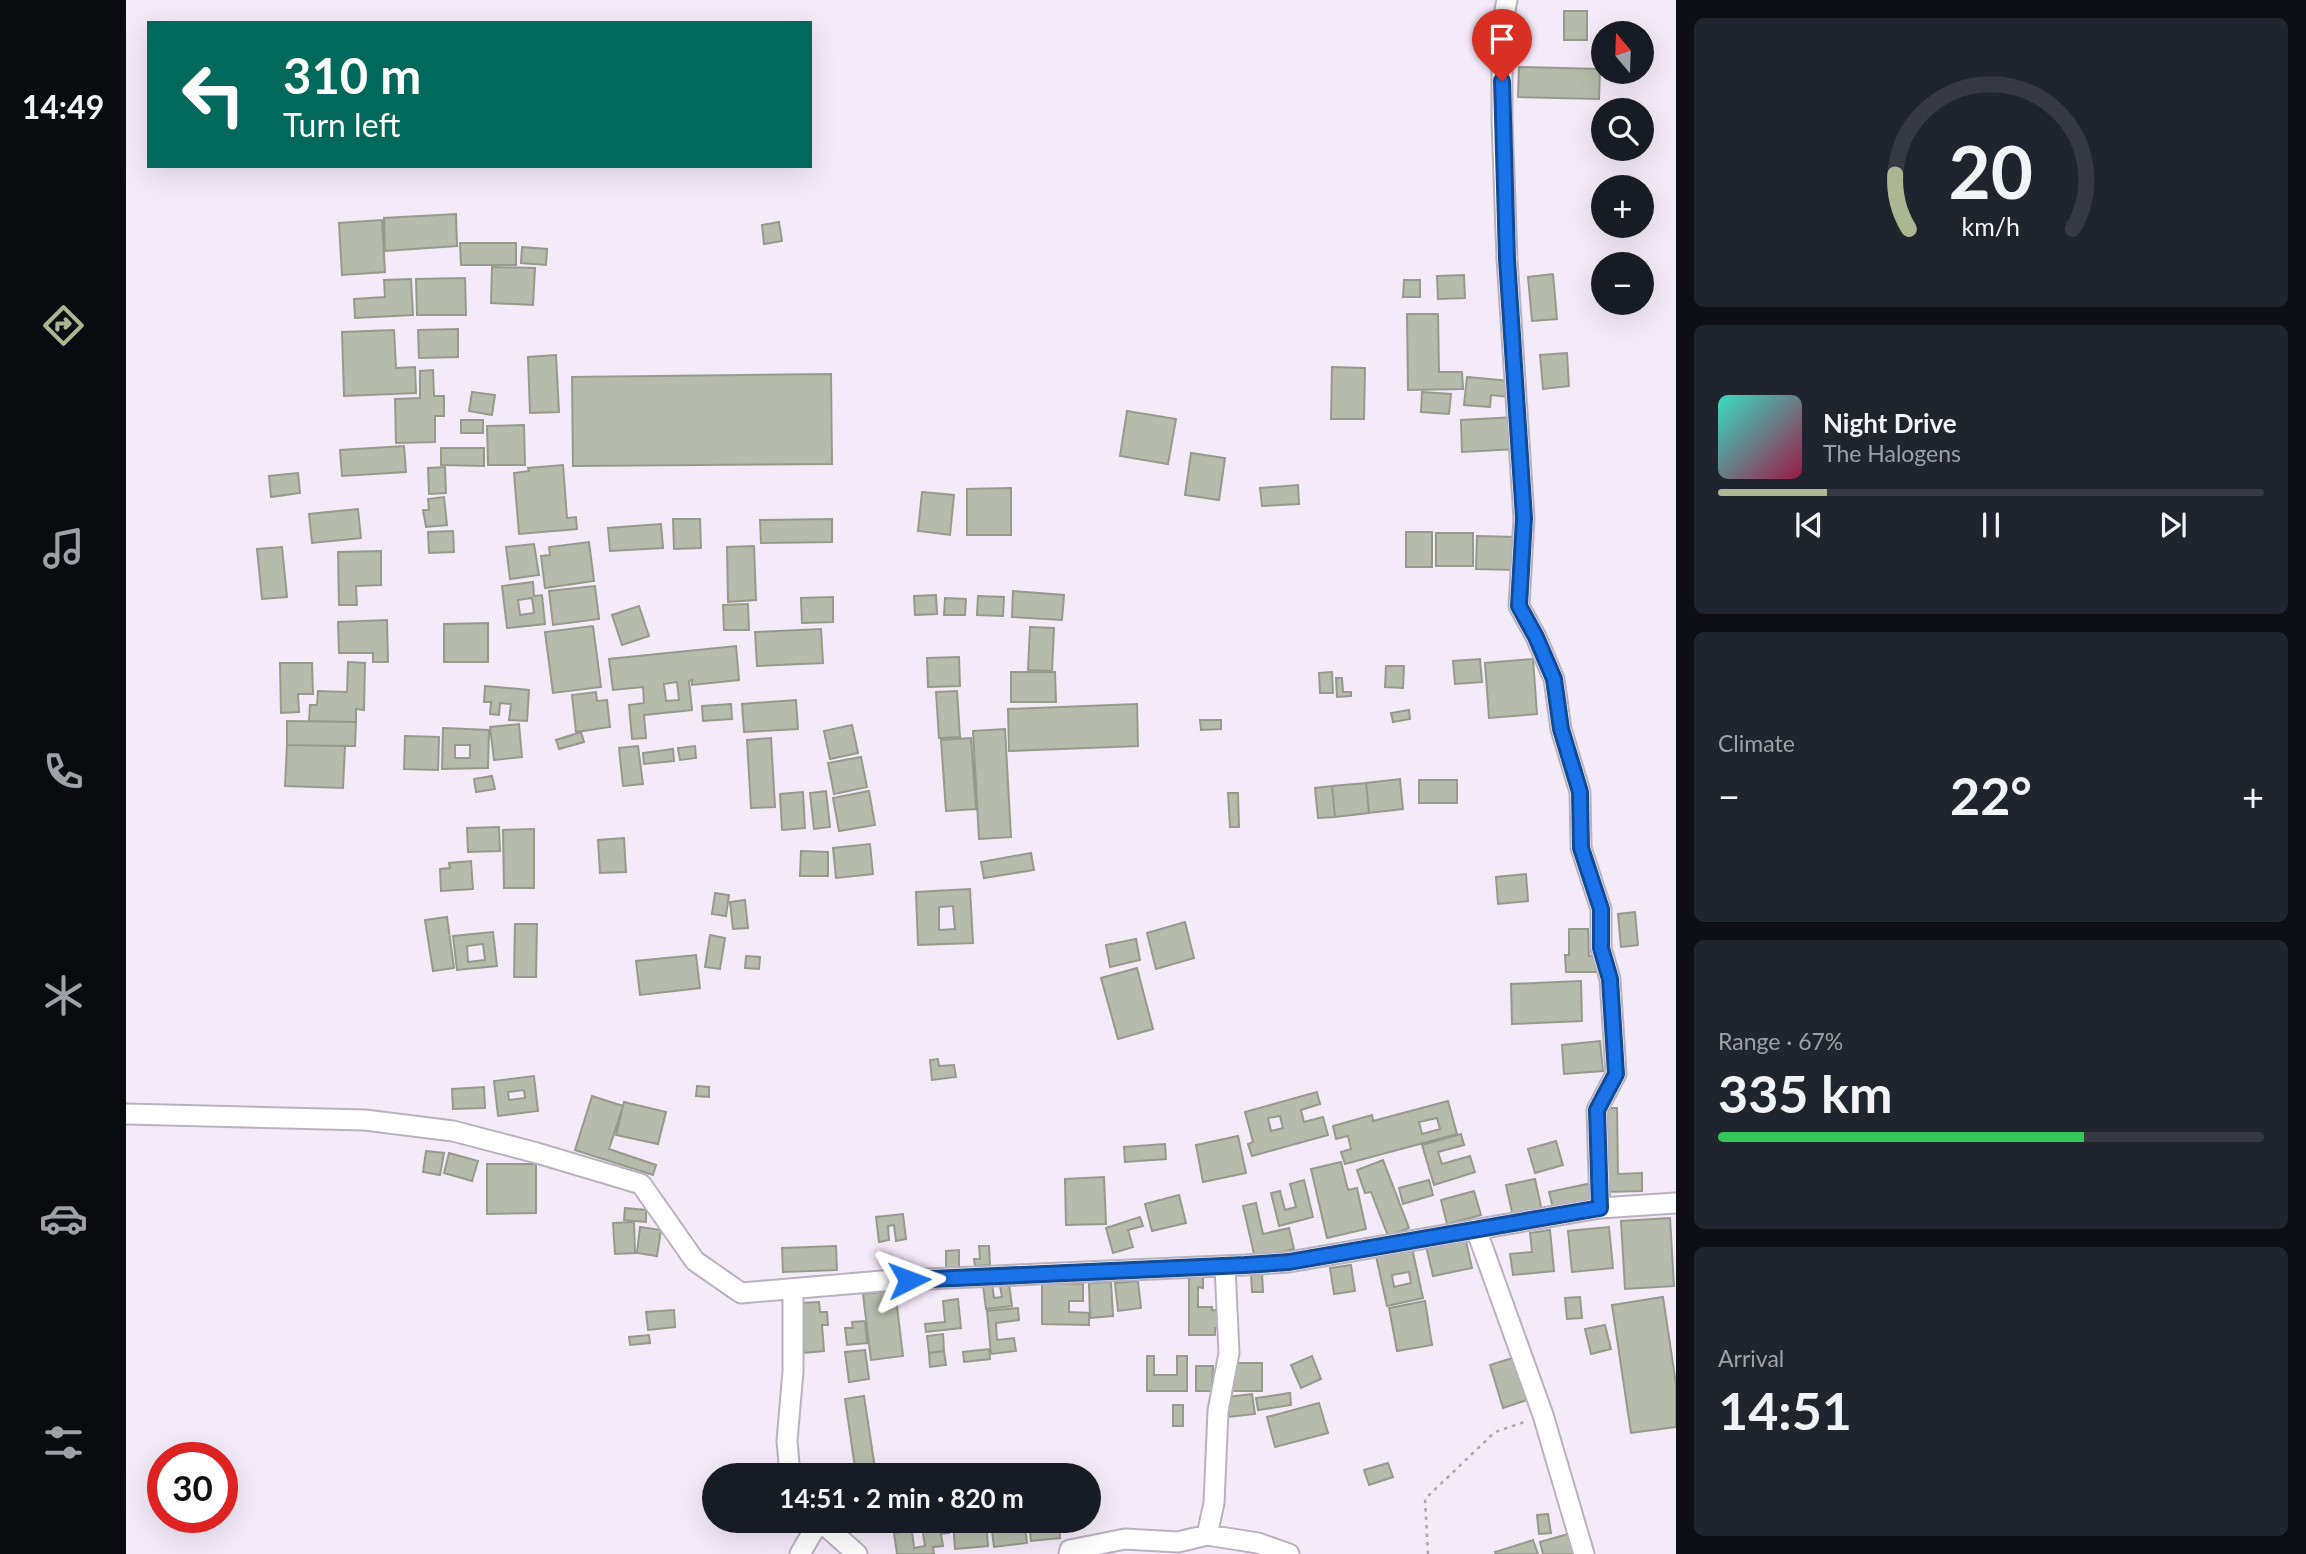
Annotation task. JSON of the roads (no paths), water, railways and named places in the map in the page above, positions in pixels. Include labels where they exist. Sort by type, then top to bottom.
[{"type":"street","points":[[1507,0],[1502,26],[1502,120],[1508,272],[1524,518],[1519,606],[1554,679],[1561,729],[1580,792],[1581,848],[1601,909],[1601,948],[1610,979],[1616,1074],[1597,1110],[1600,1208]]},
{"type":"street","points":[[126,1114],[365,1120],[453,1131],[525,1150],[640,1184],[695,1261],[741,1293],[883,1281],[1289,1262],[1600,1208],[1676,1203]]},
{"type":"street","points":[[1476,1229],[1543,1415],[1584,1554]]},
{"type":"street","points":[[1207,1535],[1214,1503],[1218,1412],[1229,1353],[1225,1266]]},
{"type":"street","points":[[789,1463],[787,1441],[793,1371],[793,1289]]},
{"type":"street","points":[[800,1554],[813,1533]]},
{"type":"street","points":[[833,1533],[857,1554]]},
{"type":"street","points":[[1069,1554],[1070,1550],[1178,1542],[1207,1535],[1258,1543],[1289,1554]]}]
